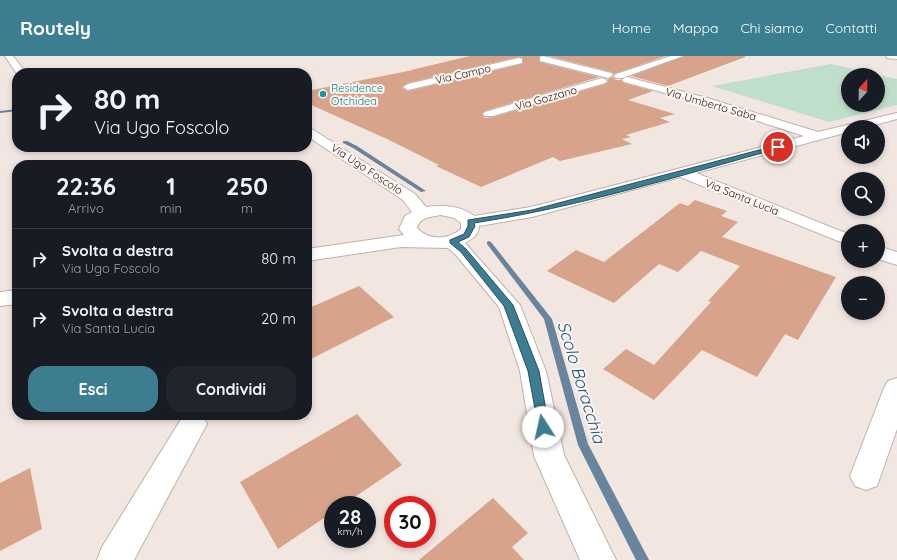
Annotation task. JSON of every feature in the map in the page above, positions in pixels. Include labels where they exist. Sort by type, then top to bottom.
[{"type":"street","points":[[9,56],[17,68]]},
{"type":"street","points":[[529,58],[602,78],[621,80],[679,56]]},
{"type":"street","points":[[890,56],[897,57]]},
{"type":"street","name":"Via Campo","points":[[408,87],[529,58]]},
{"type":"street","name":"Via Gozzano","points":[[489,114],[602,78]]},
{"type":"street","name":"Via Umberto Saba","points":[[621,80],[811,138]]},
{"type":"street","points":[[881,120],[897,116]]},
{"type":"street","points":[[470,222],[532,212],[841,130]]},
{"type":"street","name":"Via Ugo Foscolo","points":[[312,133],[409,197],[422,213]]},
{"type":"street","name":"Via Santa Lucia","points":[[683,173],[841,237]]},
{"type":"street","points":[[312,245],[366,237],[397,230],[408,224],[415,216],[431,211],[450,211],[459,214],[470,222],[472,226],[467,235],[452,241],[401,242],[312,254]]},
{"type":"street","points":[[408,224],[408,229],[411,234],[426,241]]},
{"type":"street","points":[[452,241],[464,251],[509,305],[533,371],[549,456],[598,560]]},
{"type":"street","points":[[885,255],[897,259]]},
{"type":"street","points":[[0,290],[12,288]]},
{"type":"street","points":[[0,299],[12,298]]},
{"type":"street","points":[[866,476],[897,388]]},
{"type":"street","points":[[115,560],[193,424]]},
{"type":"green space","points":[[831,64],[849,68],[841,68],[841,112],[869,112],[829,122],[712,86]]},
{"type":"green space","points":[[885,76],[897,79],[897,105],[885,108]]},
{"type":"building","points":[[470,56],[539,56],[540,62],[599,77],[485,111],[482,114],[485,118],[493,117],[605,84],[608,82],[608,79],[613,77],[624,83],[653,91],[628,100],[675,114],[660,118],[670,122],[626,135],[631,137],[622,139],[632,144],[560,161],[553,157],[481,187],[436,166],[439,165],[389,140],[312,105],[312,90],[413,70],[411,70]],"holes":[[[519,57],[523,58],[522,64],[408,91],[402,88],[408,83]]]},
{"type":"building","points":[[549,56],[666,56],[614,74]]},
{"type":"building","points":[[684,56],[745,57],[668,86],[631,76]]},
{"type":"building","points":[[695,200],[727,211],[721,216],[738,222],[722,237],[836,277],[798,340],[785,334],[757,377],[702,350],[654,400],[603,369],[626,349],[654,365],[711,302],[708,301],[740,266],[701,251],[678,272],[659,264],[614,303],[547,271],[576,250],[604,262],[680,203],[688,206]]},
{"type":"building","points":[[359,286],[394,317],[312,358],[312,307]]},
{"type":"building","points":[[357,414],[402,465],[356,496],[324,496],[324,518],[278,549],[240,482]]},
{"type":"building","points":[[30,468],[42,529],[0,551],[0,483]]},
{"type":"building","points":[[493,498],[528,533],[512,547],[524,560],[419,560],[433,548],[436,548],[436,546]]},
{"type":"waterway","name":"Scolo Boracchia","points":[[0,112],[12,111]]},
{"type":"waterway","name":"Scolo Boracchia","points":[[345,142],[423,191]]},
{"type":"waterway","name":"Scolo Boracchia","points":[[489,243],[548,319],[583,445],[643,560]]},
{"type":"place","name":"Residence Otchidea","points":[[323,94]]},
{"type":"route","points":[[543,427],[533,371],[509,305],[464,251],[452,241],[467,235],[472,226],[470,222],[532,212],[778,147]]}]
